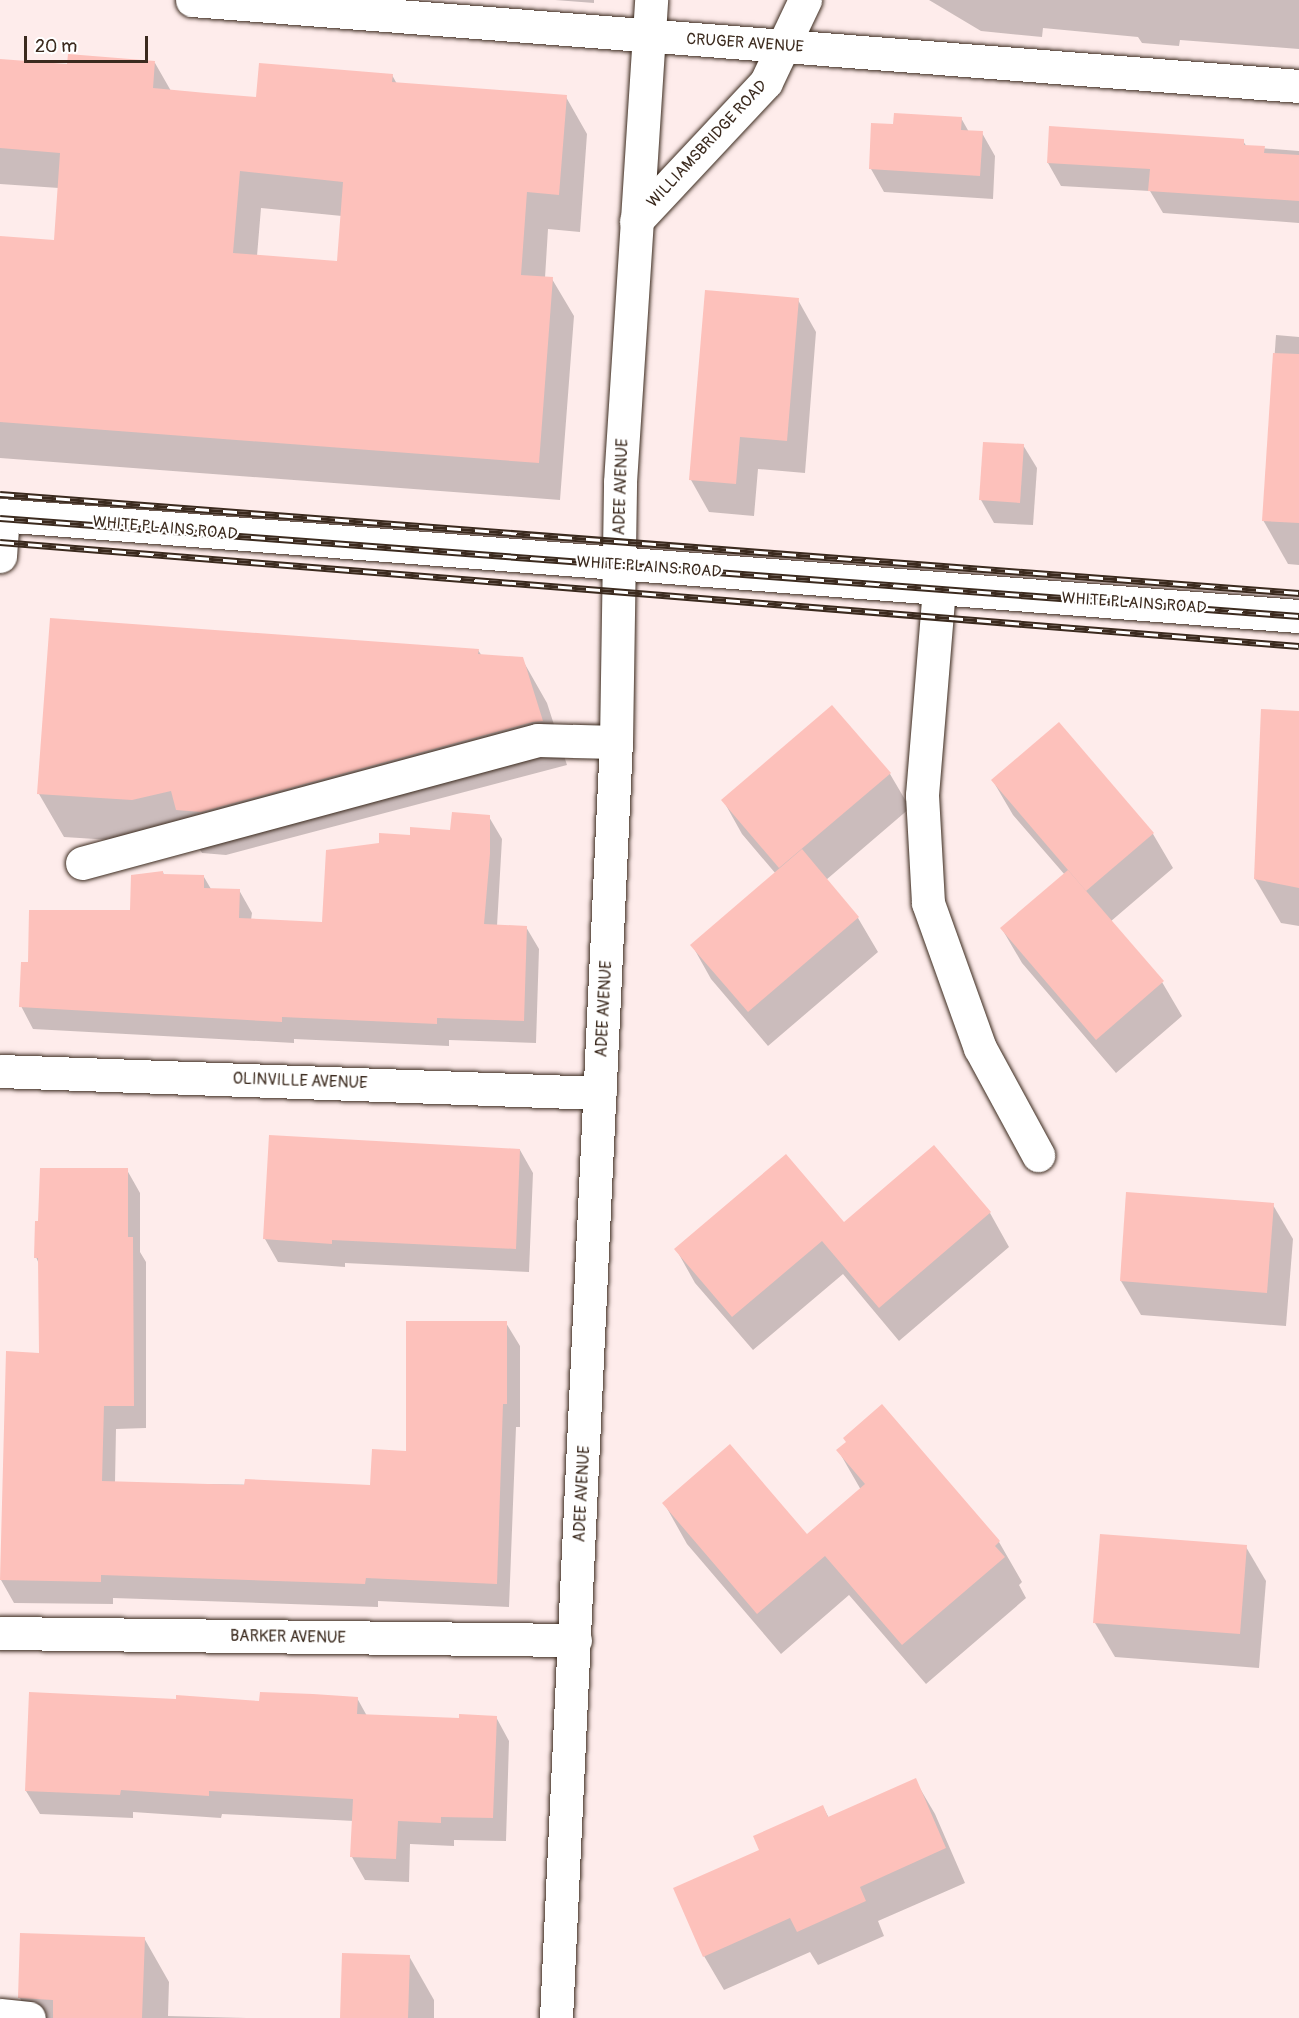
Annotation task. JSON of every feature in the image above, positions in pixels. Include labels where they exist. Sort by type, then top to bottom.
[{"type":"street","name":"CRUGER AVENUE","points":[[192,0],[1299,86]]},
{"type":"street","name":"ADEE AVENUE","points":[[556,2018],[616,742],[620,482],[651,0]]},
{"type":"street","name":"WILLIAMSBRIDGE ROAD","points":[[636,221],[766,82],[805,0]]},
{"type":"street","name":"WHITE PLAINS ROAD","points":[[1,515],[1299,616]]},
{"type":"street","points":[[0,556],[1,515]]},
{"type":"street","points":[[939,588],[922,795],[928,903],[980,1048],[1038,1155]]},
{"type":"street","points":[[82,863],[538,740],[616,742]]},
{"type":"street","name":"OLINVILLE AVENUE","points":[[0,1071],[600,1093]]},
{"type":"street","name":"BARKER AVENUE","points":[[0,1633],[575,1640]]},
{"type":"street","points":[[0,2015],[29,2018]]},
{"type":"building","points":[[68,54],[155,61],[153,88],[256,97],[259,63],[393,74],[392,82],[567,95],[559,195],[527,192],[521,275],[553,277],[539,463],[0,422],[0,236],[54,240],[60,153],[0,148],[0,59],[67,64]],"holes":[[[240,171],[343,182],[337,261],[233,253]]]},
{"type":"building","points":[[894,113],[962,117],[961,130],[983,131],[980,176],[869,169],[871,123],[893,124]]},
{"type":"building","points":[[1049,126],[1244,139],[1244,145],[1265,146],[1264,153],[1299,155],[1299,201],[1148,191],[1150,169],[1047,163]]},
{"type":"building","points":[[705,290],[799,298],[787,441],[740,437],[736,484],[689,480]]},
{"type":"building","points":[[1273,353],[1299,354],[1299,523],[1262,521]]},
{"type":"building","points":[[983,442],[1024,444],[1020,503],[979,500]]},
{"type":"building","points":[[50,618],[479,649],[478,654],[523,657],[543,721],[201,812],[176,810],[171,791],[132,800],[37,794]]},
{"type":"building","points":[[832,705],[891,773],[779,868],[721,800]]},
{"type":"building","points":[[1261,709],[1299,711],[1299,888],[1254,879]]},
{"type":"building","points":[[1059,722],[1154,833],[1086,891],[991,780]]},
{"type":"building","points":[[452,812],[490,815],[490,854],[484,924],[527,926],[524,1021],[437,1018],[437,1024],[282,1017],[282,1022],[19,1007],[21,962],[28,962],[29,910],[130,910],[131,875],[163,871],[163,874],[204,875],[204,888],[240,889],[239,918],[322,922],[326,850],[379,843],[379,833],[410,835],[410,827],[450,830]]},
{"type":"building","points":[[802,849],[859,917],[748,1012],[690,945]]},
{"type":"building","points":[[1068,870],[1164,981],[1096,1040],[1000,928]]},
{"type":"building","points":[[269,1135],[520,1149],[516,1249],[332,1240],[332,1244],[263,1239]]},
{"type":"building","points":[[934,1145],[991,1212],[879,1308],[822,1241],[732,1317],[674,1249],[786,1154],[844,1222]]},
{"type":"building","points":[[40,1168],[128,1168],[128,1237],[133,1237],[134,1406],[104,1406],[102,1481],[244,1485],[245,1479],[370,1485],[372,1449],[406,1451],[406,1321],[507,1321],[507,1404],[503,1404],[497,1584],[366,1578],[365,1584],[101,1575],[101,1582],[0,1580],[6,1351],[39,1353],[38,1258],[34,1258]]},
{"type":"building","points":[[1126,1192],[1274,1203],[1267,1293],[1120,1281]]},
{"type":"building","points":[[882,1404],[1000,1541],[995,1546],[1005,1557],[902,1645],[825,1556],[757,1614],[662,1503],[730,1444],[807,1534],[865,1484],[836,1450],[846,1442],[843,1438]]},
{"type":"building","points":[[1100,1534],[1247,1545],[1240,1634],[1093,1623]]},
{"type":"building","points":[[29,1692],[176,1699],[176,1695],[259,1701],[260,1692],[313,1694],[358,1697],[357,1714],[459,1718],[459,1714],[497,1716],[493,1818],[441,1817],[441,1823],[398,1821],[396,1859],[350,1857],[353,1799],[209,1791],[209,1796],[121,1790],[120,1795],[25,1791]]},
{"type":"building","points":[[916,1778],[946,1848],[860,1887],[866,1901],[797,1932],[790,1918],[703,1957],[673,1888],[759,1850],[753,1836],[823,1805],[828,1817]]},
{"type":"building","points":[[20,1933],[145,1937],[142,2018],[53,2018],[53,2000],[18,1998]]},
{"type":"building","points":[[342,1953],[410,1955],[408,2018],[340,2018]]},
{"type":"railway","points":[[0,494],[1299,593]]},
{"type":"railway","points":[[0,518],[1299,616]]},
{"type":"railway","points":[[0,542],[1299,646]]}]
